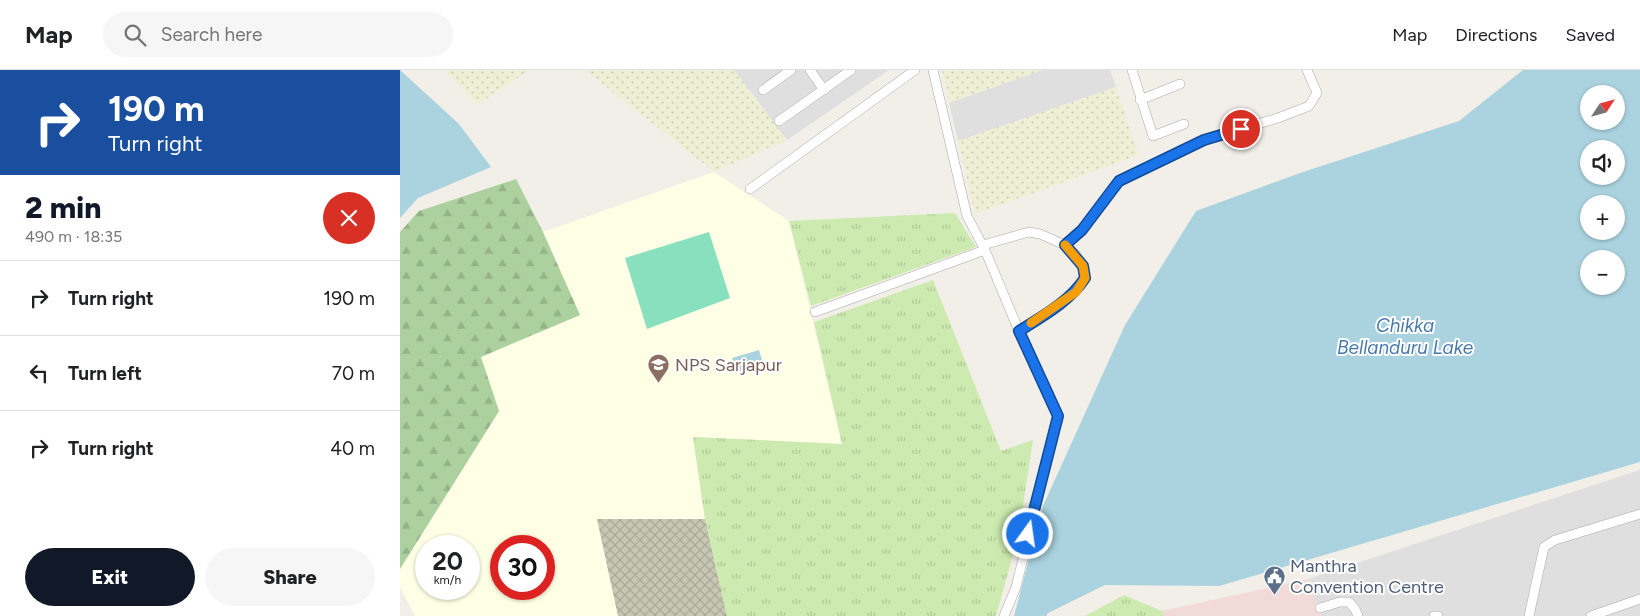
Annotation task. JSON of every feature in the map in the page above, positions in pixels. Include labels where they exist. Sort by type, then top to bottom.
[{"type":"street","points":[[763,90],[791,70]]},
{"type":"street","points":[[810,70],[824,90]]},
{"type":"street","points":[[779,121],[852,70]]},
{"type":"street","points":[[750,189],[915,70]]},
{"type":"street","points":[[933,70],[967,216],[984,247],[1019,331],[1058,416],[1016,587],[1004,616]]},
{"type":"street","points":[[1132,70],[1153,136],[1184,124]]},
{"type":"street","points":[[1065,245],[1082,230],[1119,181],[1204,140],[1278,118],[1309,106],[1317,93],[1307,70]]},
{"type":"street","points":[[1140,100],[1180,84]]},
{"type":"street","points":[[816,312],[984,247],[1029,232],[1040,234],[1065,245],[1083,266],[1085,278],[1076,292],[1048,313],[1019,331]]},
{"type":"street","points":[[1529,616],[1544,547],[1555,540],[1640,514]]},
{"type":"street","points":[[1591,616],[1640,599]]},
{"type":"street","points":[[1320,608],[1340,602],[1348,602],[1355,608],[1358,616]]},
{"type":"shaded area","points":[[445,70],[529,70],[477,105]]},
{"type":"shaded area","points":[[585,70],[734,70],[787,140],[714,172]]},
{"type":"shaded area","points":[[734,70],[889,70],[787,140]]},
{"type":"shaded area","points":[[942,70],[1042,70],[949,103]]},
{"type":"shaded area","points":[[1042,70],[1110,70],[1116,87],[958,141],[949,103]]},
{"type":"shaded area","points":[[1116,87],[1139,155],[975,214],[958,141]]},
{"type":"shaded area","name":"NPS Sarjapur","points":[[714,172],[789,221],[842,444],[693,437],[705,519],[597,519],[618,616],[415,616],[400,587],[400,569],[415,545],[415,600],[480,600],[480,535],[421,535],[499,412],[480,357],[580,315],[543,232]]},
{"type":"shaded area","points":[[1640,470],[1640,616],[1321,616],[1308,579]]},
{"type":"shaded area","points":[[597,519],[705,519],[727,616],[618,616]]},
{"type":"shaded area","name":"Manthra Convention Centre","points":[[1308,579],[1321,616],[1164,616],[1162,611]]},
{"type":"green space","points":[[516,179],[543,232],[580,315],[481,357],[499,411],[421,535],[415,535],[415,545],[400,569],[400,232],[419,211]]},
{"type":"green space","points":[[955,213],[976,247],[811,306],[789,221]]},
{"type":"green space","points":[[709,232],[730,298],[647,329],[625,258]]},
{"type":"green space","points":[[933,280],[1001,451],[1033,440],[1018,537],[996,616],[727,616],[705,519],[693,437],[842,444],[814,322]]},
{"type":"green space","points":[[1124,595],[1162,611],[1164,616],[1085,616]]},
{"type":"water","points":[[400,70],[459,124],[491,167],[418,198],[400,218]]},
{"type":"water","name":"Chikka Bellanduru Lake","points":[[1523,70],[1640,70],[1640,462],[1219,586],[1105,585],[1042,616],[1014,616],[1043,506],[1125,325],[1196,211],[1300,173],[1459,121]]},
{"type":"water","points":[[759,350],[763,363],[737,372],[732,358]]},
{"type":"slow traffic","points":[[1031,323],[1076,292],[1085,278],[1083,266],[1076,255],[1065,245]]},
{"type":"place","name":"NPS Sarjapur","points":[[659,384]]},
{"type":"place","name":"Manthra Convention Centre","points":[[1274,595]]},
{"type":"route","points":[[1028,534],[1058,416],[1019,331],[1048,313],[1076,292],[1085,278],[1083,266],[1076,255],[1065,245],[1082,230],[1119,181],[1204,140],[1241,129]]}]
